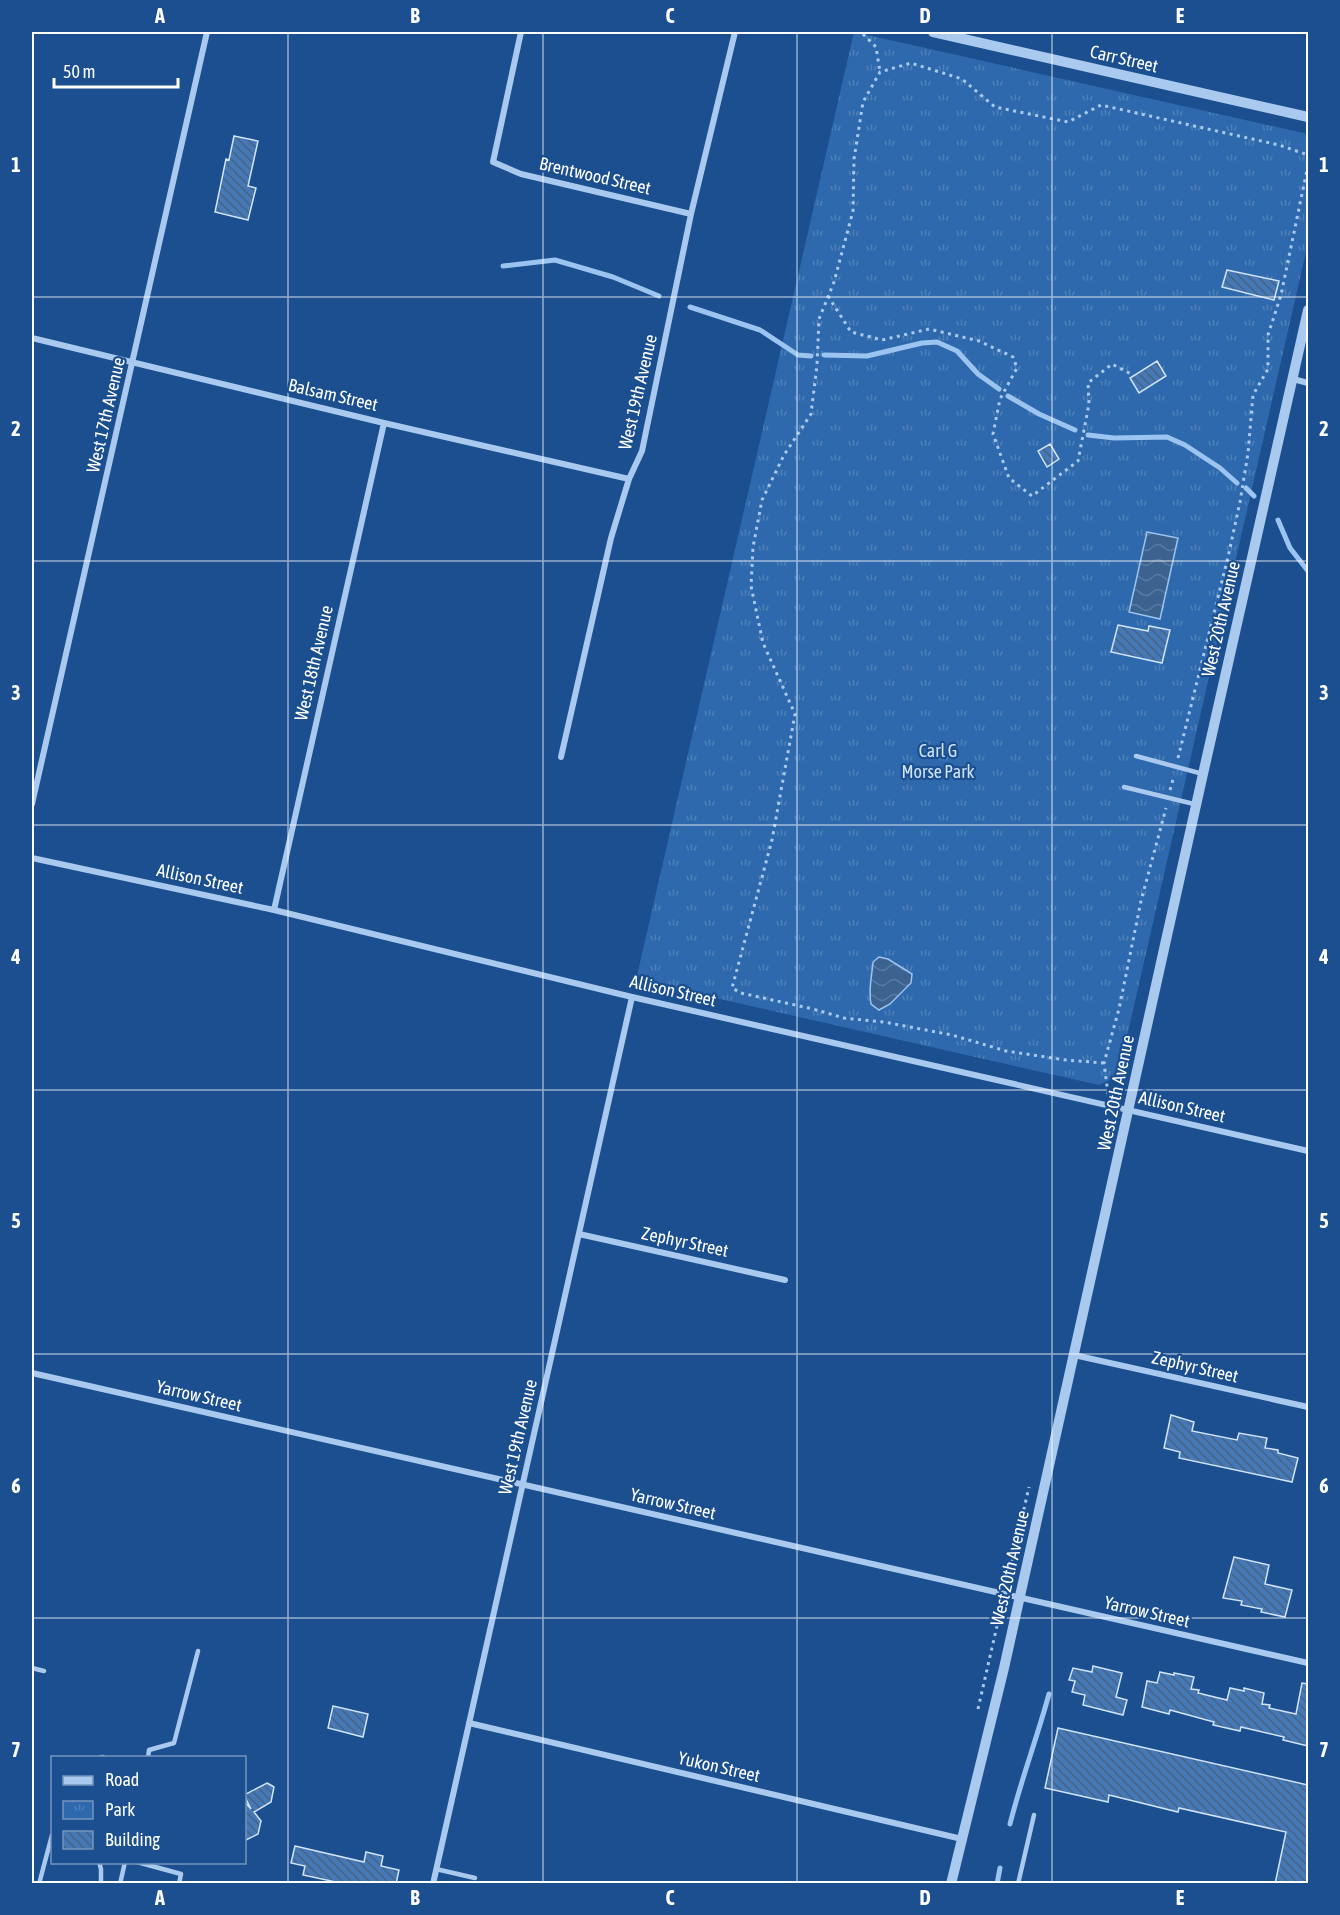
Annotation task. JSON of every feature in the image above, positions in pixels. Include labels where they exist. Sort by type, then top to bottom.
[{"type":"street","name":"West 17th Avenue","points":[[32,804],[207,32]]},
{"type":"street","name":"Brentwood Street","points":[[521,32],[493,162],[521,174],[691,214]]},
{"type":"street","name":"West 19th Avenue","points":[[561,758],[611,538],[629,479],[642,451],[691,214],[735,32]]},
{"type":"street","name":"Carr Street","points":[[933,32],[1308,117]]},
{"type":"street","name":"West 20th Avenue","points":[[951,1884],[1020,1599],[1308,310]]},
{"type":"street","name":"Balsam Street","points":[[32,338],[133,364],[629,479]]},
{"type":"street","points":[[1293,379],[1308,383]]},
{"type":"street","name":"West 18th Avenue","points":[[274,910],[384,423]]},
{"type":"street","name":"Allison Street","points":[[32,858],[274,910],[632,997],[1308,1151]]},
{"type":"street","name":"West 19th Avenue","points":[[433,1884],[632,997]]},
{"type":"street","name":"Zephyr Street","points":[[579,1234],[785,1280]]},
{"type":"street","name":"Zephyr Street","points":[[1074,1355],[1308,1407]]},
{"type":"street","name":"Yarrow Street","points":[[32,1373],[1308,1663]]},
{"type":"street","name":"Yukon Street","points":[[469,1724],[962,1839]]},
{"type":"lane","points":[[1136,756],[1203,774]]},
{"type":"lane","points":[[1124,787],[1196,805]]},
{"type":"lane","points":[[148,1756],[149,1750],[174,1743],[198,1651]]},
{"type":"lane","points":[[32,1668],[44,1671]]},
{"type":"lane","points":[[1018,1884],[1034,1815]]},
{"type":"lane","points":[[39,1884],[51,1839]]},
{"type":"lane","points":[[99,1864],[101,1884]]},
{"type":"lane","points":[[120,1884],[125,1864]]},
{"type":"lane","points":[[141,1864],[181,1874],[179,1884]]},
{"type":"lane","points":[[436,1869],[476,1878]]},
{"type":"path","points":[[863,34],[876,47],[880,72],[863,102],[854,159],[853,212],[834,282],[819,319],[816,345],[817,365],[811,414],[784,455],[762,500],[753,547],[751,586],[764,643],[795,714],[772,840],[732,988],[741,993],[844,1018],[884,1022],[952,1035],[1006,1051],[1104,1063]]},
{"type":"path","points":[[880,72],[911,63],[962,79],[995,107],[1068,122],[1101,105],[1279,145],[1308,154]]},
{"type":"path","points":[[1110,1106],[1104,1063],[1119,1009],[1141,901],[1228,557],[1248,453],[1253,395],[1268,369],[1269,335],[1281,295],[1308,165]]},
{"type":"path","points":[[828,296],[851,332],[882,340],[929,329],[979,341],[1013,357],[1017,368],[1000,399],[993,434],[1009,478],[1032,496],[1078,461],[1089,404],[1088,383],[1112,364],[1131,374]]},
{"type":"green space","name":"Carl G Morse Park","points":[[854,32],[1308,134],[1308,243],[1118,1076],[1099,1085],[636,980]]},
{"type":"water","points":[[1147,532],[1178,538],[1160,619],[1129,612]]},
{"type":"water","points":[[879,957],[888,959],[912,974],[911,983],[890,1004],[879,1010],[871,1004],[870,994],[873,962]]},
{"type":"building","points":[[234,136],[258,141],[248,186],[256,188],[248,220],[215,212],[226,159],[229,160]]},
{"type":"building","points":[[1227,270],[1279,281],[1274,300],[1222,287]]},
{"type":"building","points":[[1157,361],[1166,376],[1139,393],[1130,378]]},
{"type":"building","points":[[1050,444],[1059,459],[1047,467],[1038,451]]},
{"type":"building","points":[[1118,625],[1148,631],[1149,626],[1170,630],[1162,663],[1111,652]]},
{"type":"building","points":[[1171,1415],[1194,1422],[1192,1431],[1237,1440],[1239,1433],[1267,1438],[1265,1448],[1278,1450],[1278,1453],[1298,1458],[1292,1482],[1179,1458],[1180,1452],[1164,1448]]},
{"type":"building","points":[[1234,1557],[1269,1565],[1265,1584],[1292,1590],[1285,1617],[1241,1605],[1242,1601],[1223,1598]]},
{"type":"building","points":[[1093,1666],[1122,1673],[1116,1697],[1127,1700],[1123,1715],[1083,1705],[1085,1695],[1072,1692],[1075,1681],[1069,1680],[1073,1668],[1092,1672]]},
{"type":"building","points":[[1160,1672],[1194,1677],[1191,1689],[1227,1700],[1230,1688],[1244,1691],[1244,1688],[1264,1693],[1262,1704],[1270,1705],[1269,1708],[1296,1714],[1302,1683],[1308,1684],[1308,1746],[1283,1740],[1284,1737],[1241,1727],[1240,1731],[1213,1725],[1214,1722],[1170,1710],[1169,1714],[1142,1707],[1147,1681],[1157,1683]]},
{"type":"building","points":[[333,1706],[368,1714],[363,1737],[328,1728]]},
{"type":"building","points":[[1058,1728],[1308,1785],[1308,1884],[1275,1884],[1286,1832],[1179,1808],[1178,1812],[1109,1795],[1108,1802],[1045,1788]]},
{"type":"building","points":[[267,1783],[274,1787],[271,1802],[254,1812],[261,1821],[258,1834],[246,1840],[246,1803],[251,1809],[246,1794]]},
{"type":"building","points":[[295,1846],[364,1862],[366,1852],[383,1856],[381,1866],[399,1870],[396,1884],[345,1884],[303,1875],[305,1866],[291,1863]]},
{"type":"waterway","points":[[503,266],[555,260],[613,277],[659,296]]},
{"type":"waterway","points":[[690,307],[760,330],[798,355],[811,356]]},
{"type":"waterway","points":[[824,355],[867,356],[922,343],[937,342],[957,351],[978,374],[999,389]]},
{"type":"waterway","points":[[1008,396],[1039,414],[1075,430]]},
{"type":"waterway","points":[[1088,435],[1114,438],[1167,437],[1185,445],[1220,468],[1237,483]]},
{"type":"waterway","points":[[1246,488],[1254,496]]},
{"type":"waterway","points":[[1278,520],[1290,548],[1308,571]]},
{"type":"waterway","points":[[1010,1824],[1049,1694]]},
{"type":"waterway","points":[[997,1884],[1000,1868]]}]
